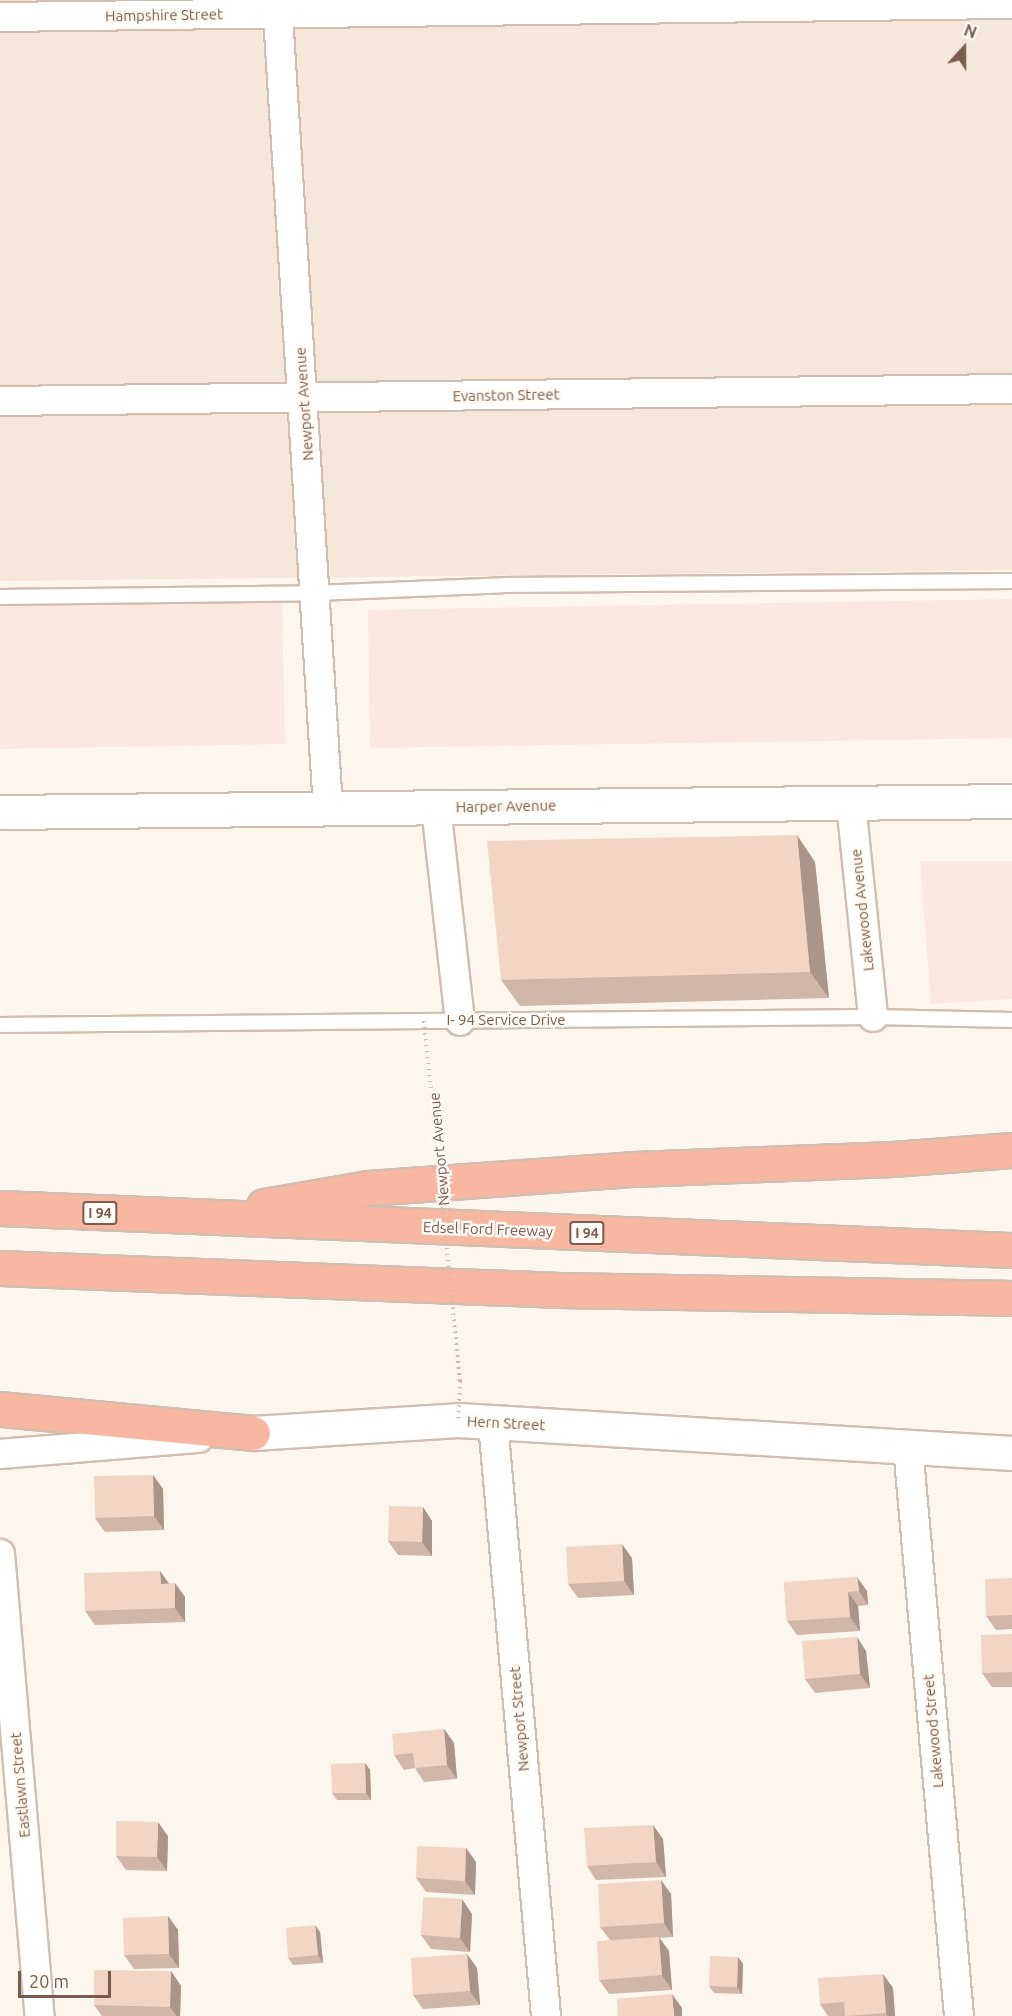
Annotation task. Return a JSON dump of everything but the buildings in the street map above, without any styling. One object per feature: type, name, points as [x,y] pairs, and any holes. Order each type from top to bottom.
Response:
[{"type":"highway","points":[[200,1218],[368,1188],[635,1169],[893,1159],[1012,1150]]},
{"type":"highway","name":"Edsel Ford Freeway","points":[[0,1208],[1012,1250]]},
{"type":"highway","points":[[0,1268],[560,1290],[1012,1298]]},
{"type":"highway","points":[[0,1409],[254,1433]]},
{"type":"main road","name":"Harper Avenue","points":[[0,812],[1012,801]]},
{"type":"main road","name":"Hern Street","points":[[254,1433],[458,1420],[1012,1453]]},
{"type":"street","name":"Hampshire Street","points":[[0,17],[277,7],[1012,4]]},
{"type":"street","name":"Newport Avenue","points":[[277,7],[304,398],[328,808]]},
{"type":"street","name":"Evanston Street","points":[[0,401],[1012,389]]},
{"type":"street","name":"Lakewood Avenue","points":[[851,802],[873,1017]]},
{"type":"street","points":[[436,807],[460,1021]]},
{"type":"street","name":"Newport Street","points":[[493,1423],[546,2016]]},
{"type":"street","name":"Hern Street","points":[[0,1454],[254,1433]]},
{"type":"street","name":"Lakewood Street","points":[[908,1447],[959,2016]]},
{"type":"street","name":"Eastlawn Street","points":[[0,1554],[40,2016]]},
{"type":"lane","points":[[0,597],[316,593],[504,585],[1012,581]]},
{"type":"lane","name":"I- 94 Service Drive","points":[[0,1025],[873,1017],[1012,1020]]},
{"type":"path","name":"Newport Avenue","points":[[424,1021],[459,1369],[458,1420]]},
{"type":"shaded area","points":[[0,0],[1012,0],[1012,570],[0,581]]},
{"type":"shaded area","points":[[1012,599],[1012,738],[370,748],[368,610]]},
{"type":"shaded area","points":[[282,602],[285,744],[0,749],[0,606]]},
{"type":"shaded area","points":[[920,861],[1012,861],[1012,999],[931,1004]]}]
